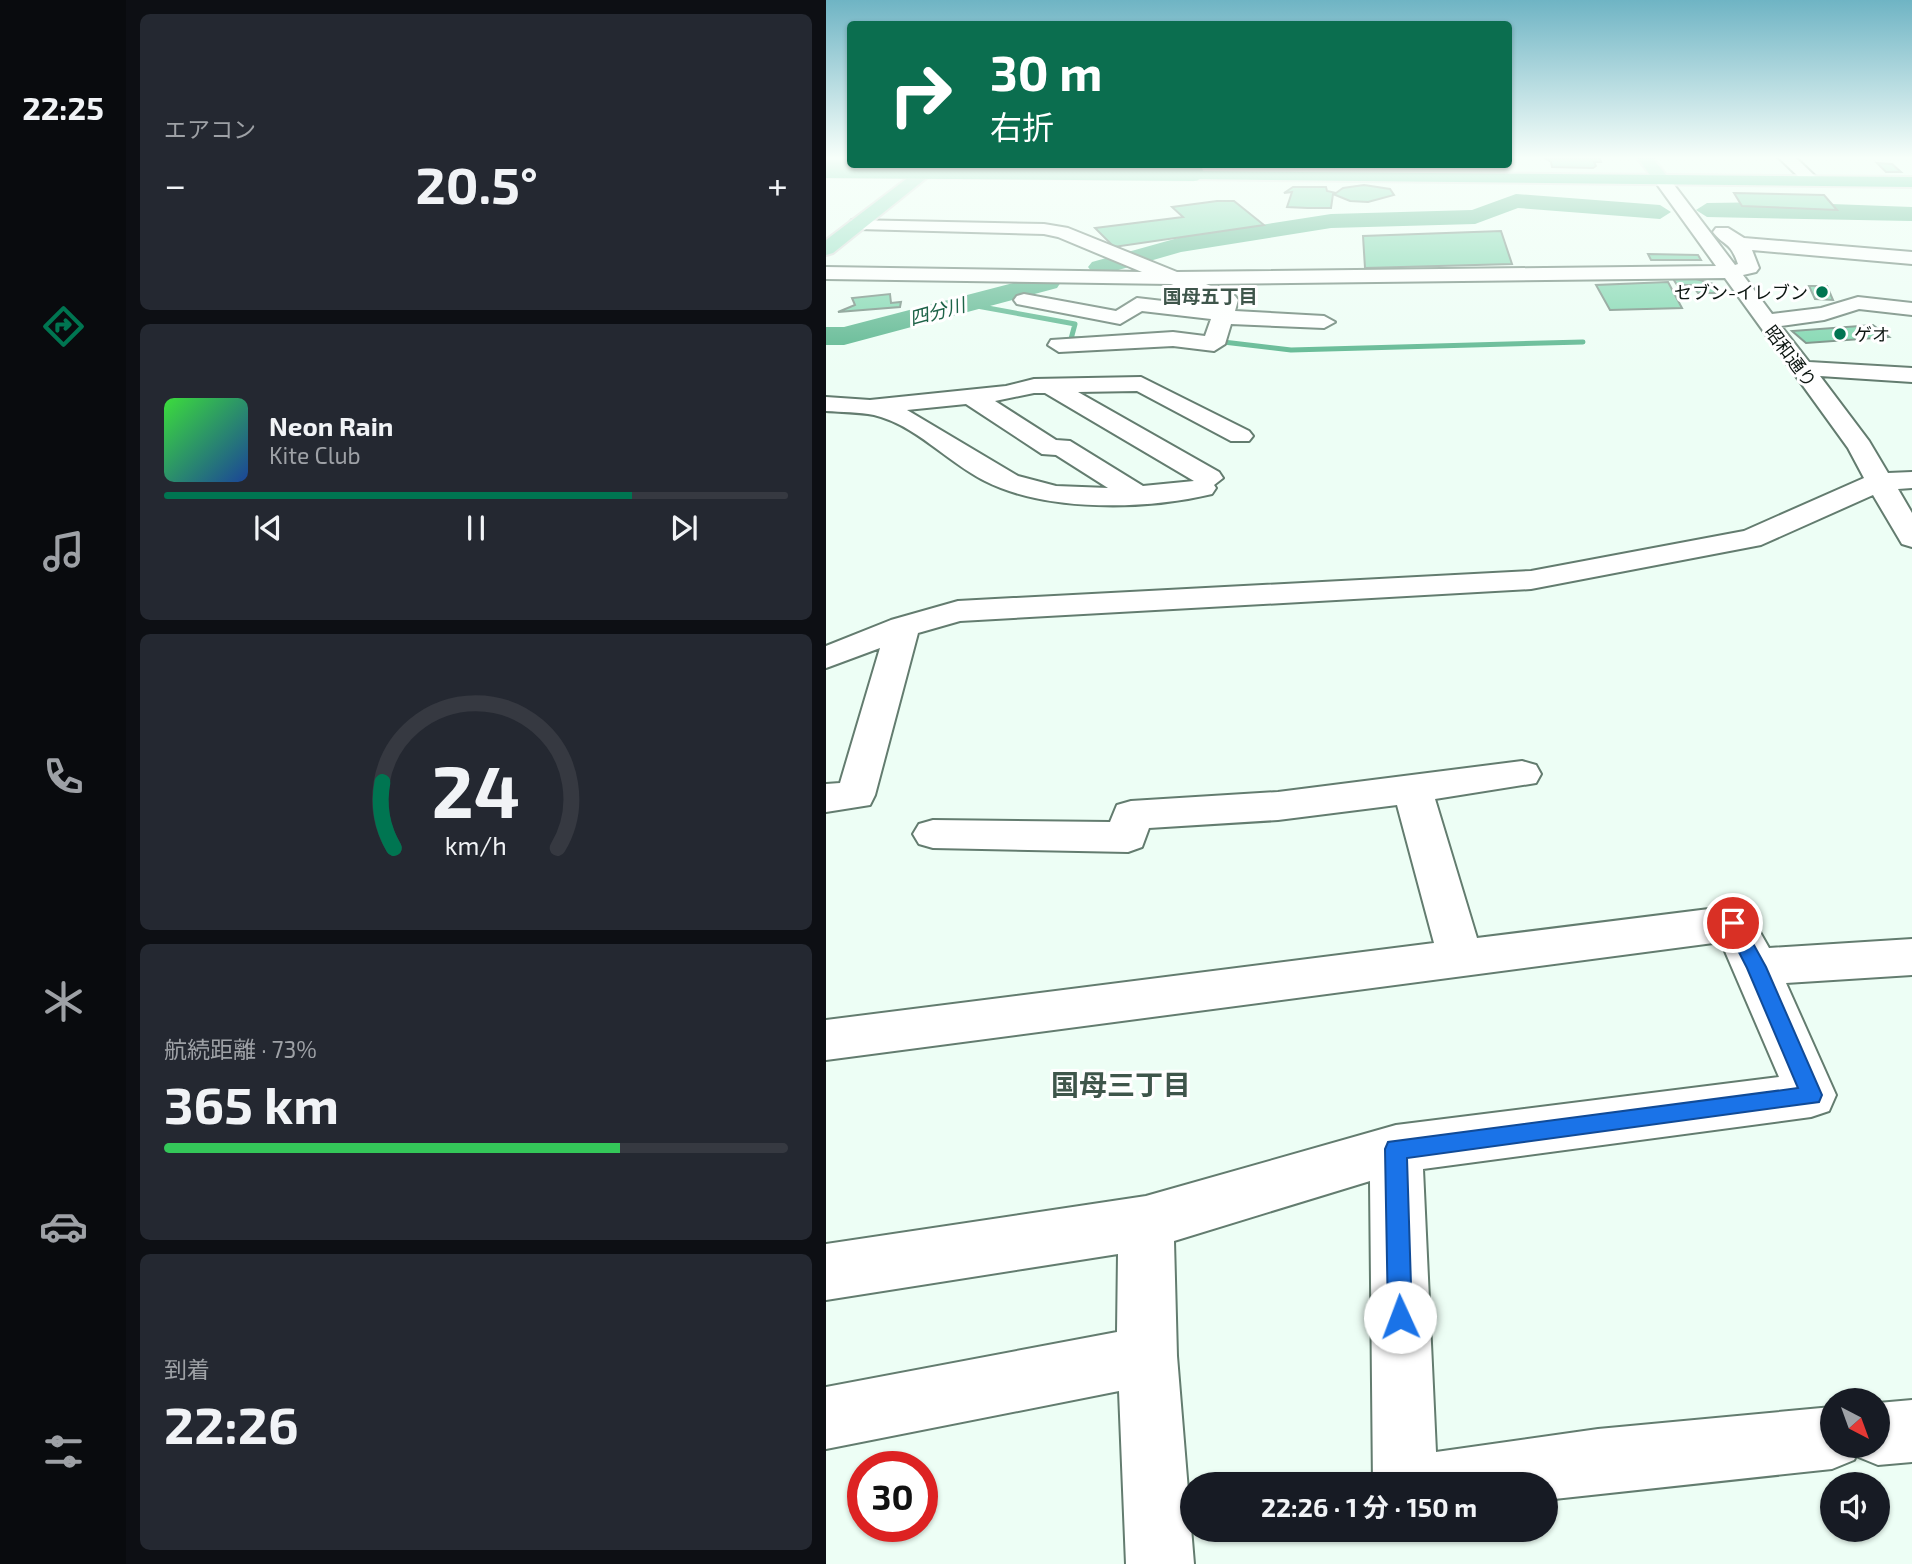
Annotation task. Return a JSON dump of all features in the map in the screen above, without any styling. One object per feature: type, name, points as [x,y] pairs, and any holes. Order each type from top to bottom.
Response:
[{"type":"main road","points":[[826,249],[852,229]]},
{"type":"street","points":[[1044,229],[1077,238],[1228,300],[1214,344],[1173,339],[1059,345]]},
{"type":"street","points":[[1698,230],[1720,230],[1740,243],[1912,258]]},
{"type":"street","name":"昭和通り","points":[[1698,230],[1860,447],[1912,538]]},
{"type":"street","points":[[826,273],[1179,278],[1727,272],[1749,268],[1740,243]]},
{"type":"street","points":[[1024,300],[1120,318],[1137,304],[1223,316],[1324,322]]},
{"type":"street","points":[[1765,321],[1825,314],[1858,303],[1912,310]]},
{"type":"street","points":[[1799,368],[1912,375]]},
{"type":"street","points":[[826,404],[867,407],[973,398],[1050,386],[1141,384],[1240,436]]},
{"type":"street","points":[[867,407],[905,419],[985,472],[1009,483],[1056,496],[1103,498],[1206,483],[1050,386]]},
{"type":"street","points":[[973,398],[1051,448]]},
{"type":"street","points":[[985,472],[1051,448],[1061,447],[1137,494]]},
{"type":"street","points":[[826,658],[903,626],[958,611],[1503,582],[1572,574],[1751,538],[1797,521],[1881,481],[1912,480]]},
{"type":"street","points":[[826,798],[856,795],[903,626]]},
{"type":"street","points":[[933,834],[1128,837],[1131,815],[1206,814],[1522,774]]},
{"type":"street","points":[[1412,789],[1460,957]]},
{"type":"street","points":[[826,1040],[1733,923],[1756,967],[1811,1095],[1396,1149],[1146,1223],[826,1272]]},
{"type":"street","points":[[1756,967],[1912,957]]},
{"type":"street","points":[[1396,1149],[1405,1472]]},
{"type":"street","points":[[1146,1223],[1147,1356],[1160,1564]]},
{"type":"street","points":[[826,1418],[1147,1356]]},
{"type":"street","points":[[1890,1433],[1912,1430]]},
{"type":"street","points":[[1520,1472],[1598,1461],[1820,1439]]},
{"type":"building","points":[[1096,229],[1237,229],[1114,247]]},
{"type":"building","points":[[1501,231],[1512,264],[1365,268],[1363,236]]},
{"type":"building","points":[[1648,254],[1698,255],[1701,260],[1651,260]]},
{"type":"building","points":[[1672,277],[1689,277],[1714,284],[1721,293],[1698,293],[1692,285],[1677,285]]},
{"type":"building","points":[[1668,282],[1682,308],[1610,310],[1596,285]]},
{"type":"building","points":[[1809,286],[1827,286],[1833,300],[1815,299]]},
{"type":"building","points":[[890,294],[891,303],[901,302],[900,307],[838,312],[855,305],[852,298]]},
{"type":"building","name":"ゲオ","points":[[1873,325],[1889,337],[1806,343],[1792,331]]},
{"type":"waterway","name":"四分川","points":[[1101,267],[1178,245],[1280,229]]},
{"type":"waterway","name":"四分川","points":[[826,336],[844,336],[1048,282]]},
{"type":"waterway","points":[[966,304],[1075,324],[1071,339],[1082,339]]},
{"type":"waterway","points":[[1215,341],[1291,350],[1583,342]]},
{"type":"place","name":"セブン-イレブン","points":[[1822,292]]},
{"type":"place","name":"ゲオ","points":[[1840,334]]},
{"type":"district","name":"国母五丁目","points":[[1210,295]]},
{"type":"district","name":"国母三丁目","points":[[1121,1084]]},
{"type":"route","points":[[1400,1317],[1396,1149],[1811,1095],[1756,967],[1733,923]]}]
